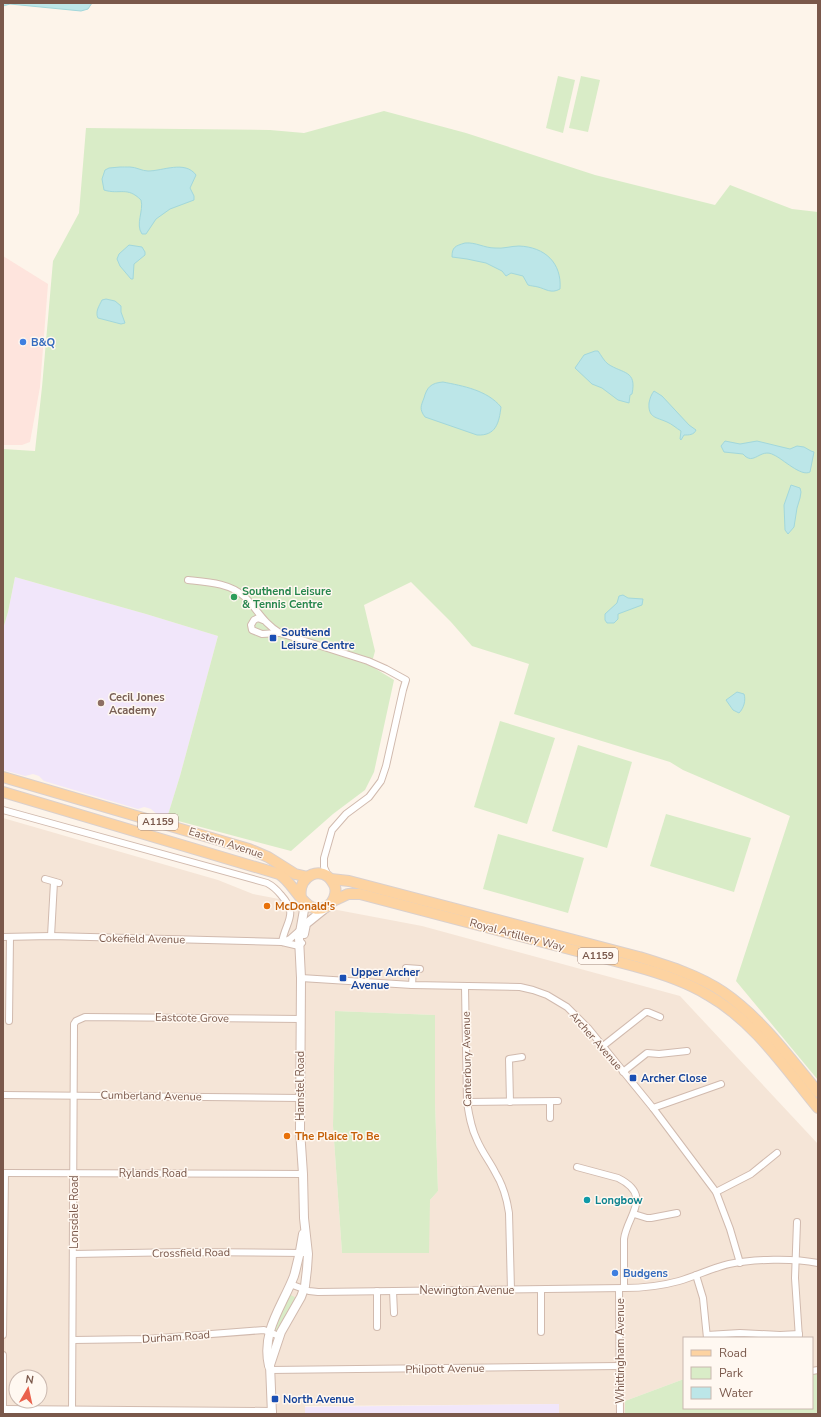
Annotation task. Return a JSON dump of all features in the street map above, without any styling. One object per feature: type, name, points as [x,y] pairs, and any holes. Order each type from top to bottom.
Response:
[{"type":"main road","name":"Eastern Avenue","points":[[3,776],[249,849],[268,857],[295,874],[309,876],[322,874],[329,878]]},
{"type":"main road","name":"Eastern Avenue","points":[[3,792],[280,874],[289,882],[307,906],[321,909],[331,903]]},
{"type":"main road","points":[[302,898],[300,891],[301,885],[309,876]]},
{"type":"main road","points":[[329,878],[336,890],[331,903]]},
{"type":"main road","name":"Royal Artillery Way","points":[[329,878],[357,883],[639,957],[673,967],[699,978],[723,992],[746,1010],[767,1031],[818,1092]]},
{"type":"main road","name":"Royal Artillery Way","points":[[331,903],[348,894],[360,894],[634,966],[676,979],[708,995],[739,1018],[777,1058],[818,1108]]},
{"type":"street","points":[[188,580],[216,584],[235,590],[246,598],[263,620],[280,633],[368,661],[406,680],[386,766],[381,781],[369,797],[346,814],[336,825],[328,840],[324,858],[325,872],[329,878]]},
{"type":"street","points":[[263,620],[258,618],[254,620],[251,625],[252,630],[262,634],[280,633]]},
{"type":"street","points":[[3,810],[267,883],[276,889],[290,907],[290,915],[284,931],[282,942]]},
{"type":"street","points":[[309,876],[324,858]]},
{"type":"street","points":[[45,880],[56,883],[51,936]]},
{"type":"street","name":"Hamstel Road","points":[[270,1370],[279,1336],[296,1308],[304,1289],[307,1276],[304,1253],[303,1174],[300,1130],[301,978],[299,946],[304,910],[302,898]]},
{"type":"street","points":[[282,942],[302,932],[306,924],[331,903]]},
{"type":"street","name":"Hamstel Road","points":[[301,978],[304,956],[302,932]]},
{"type":"street","name":"Cokefield Avenue","points":[[3,937],[51,936],[282,942],[299,946]]},
{"type":"street","points":[[9,1021],[10,937]]},
{"type":"street","points":[[406,968],[416,969],[412,985]]},
{"type":"street","name":"Archer Avenue","points":[[301,978],[412,985],[520,987],[547,995],[567,1007],[588,1028],[653,1108],[716,1192],[730,1229],[740,1263]]},
{"type":"street","name":"Canterbury Avenue","points":[[465,987],[466,1102],[477,1141],[498,1178],[507,1202],[509,1213],[511,1290]]},
{"type":"street","points":[[603,1046],[646,1012],[660,1017]]},
{"type":"street","name":"Eastcote Grove","points":[[85,1017],[300,1019]]},
{"type":"street","name":"Lonsdale Road","points":[[72,1412],[74,1024],[76,1021],[85,1017]]},
{"type":"street","points":[[623,1072],[647,1053],[659,1054],[687,1051]]},
{"type":"street","points":[[510,1102],[509,1059],[522,1056]]},
{"type":"street","points":[[653,1108],[721,1084]]},
{"type":"street","name":"Cumberland Avenue","points":[[3,1095],[300,1098]]},
{"type":"street","points":[[466,1102],[558,1101]]},
{"type":"street","points":[[550,1102],[550,1118]]},
{"type":"street","points":[[716,1192],[747,1177],[777,1153]]},
{"type":"street","points":[[577,1167],[618,1178],[628,1184],[636,1196],[636,1207],[634,1214],[651,1218],[677,1213]]},
{"type":"street","points":[[3,1335],[4,1173]]},
{"type":"street","name":"Rylands Road","points":[[4,1173],[303,1174]]},
{"type":"street","name":"Whittingham Avenue","points":[[620,1414],[624,1239],[625,1233],[634,1214]]},
{"type":"street","points":[[696,1275],[703,1298],[707,1337],[740,1333],[799,1336],[795,1278],[797,1222]]},
{"type":"street","name":"Crossfield Road","points":[[74,1254],[192,1252],[304,1253]]},
{"type":"street","name":"Hamstel Road","points":[[272,1413],[270,1370],[266,1350],[269,1332],[304,1253]]},
{"type":"street","name":"Newington Avenue","points":[[290,1284],[318,1292],[622,1289],[660,1285],[728,1265],[740,1263],[795,1260],[818,1263]]},
{"type":"street","points":[[541,1290],[542,1332]]},
{"type":"street","points":[[377,1291],[377,1327]]},
{"type":"street","points":[[394,1291],[394,1312]]},
{"type":"street","name":"Durham Road","points":[[73,1340],[147,1339],[261,1330],[279,1336]]},
{"type":"street","points":[[3,1355],[3,1410],[72,1412],[272,1413]]},
{"type":"street","name":"Philpott Avenue","points":[[270,1370],[620,1366]]},
{"type":"shaded area","points":[[3,256],[48,284],[40,387],[30,442],[22,445],[3,445]]},
{"type":"shaded area","name":"Cecil Jones Academy","points":[[15,577],[218,636],[167,818],[159,816],[148,808],[144,807],[138,809],[44,781],[39,776],[33,774],[25,776],[3,770],[3,629]]},
{"type":"shaded area","points":[[3,818],[218,880],[253,894],[422,926],[680,996],[818,1144],[818,1374],[813,1374],[813,1337],[683,1337],[683,1379],[625,1401],[625,1414],[559,1414],[558,1404],[305,1406],[305,1414],[3,1414]],"holes":[[[335,1011],[435,1015],[435,1102],[438,1191],[430,1200],[342,1253],[333,1126]]]},
{"type":"shaded area","points":[[559,1404],[559,1414],[305,1414],[305,1407]]},
{"type":"green space","points":[[558,76],[575,80],[563,133],[546,128]]},
{"type":"green space","points":[[581,76],[600,80],[588,132],[569,128]]},
{"type":"green space","points":[[384,111],[466,133],[595,175],[715,205],[730,185],[792,209],[818,212],[818,1080],[736,981],[790,816],[683,770],[670,762],[514,714],[529,664],[472,646],[451,622],[411,582],[364,605],[375,651],[371,666],[394,680],[374,772],[365,790],[333,814],[291,851],[167,818],[218,636],[15,577],[3,629],[3,449],[35,451],[53,261],[79,213],[86,128],[270,130],[304,133]]},
{"type":"green space","points":[[500,721],[555,738],[527,824],[474,807]]},
{"type":"green space","points":[[578,745],[632,762],[607,848],[552,831]]},
{"type":"green space","points":[[666,814],[751,838],[734,892],[650,866]]},
{"type":"green space","points":[[498,834],[584,858],[568,913],[483,889]]},
{"type":"green space","points":[[335,1011],[435,1015],[435,1102],[438,1191],[430,1200],[429,1253],[342,1253],[333,1126]]},
{"type":"green space","points":[[289,1294],[298,1299],[279,1332],[274,1329]]},
{"type":"green space","points":[[813,1374],[818,1374],[818,1414],[625,1414],[625,1401],[683,1379],[683,1409],[813,1409]]},
{"type":"water","points":[[3,3],[92,3],[88,9],[81,11],[10,4],[3,6]]},
{"type":"water","points":[[120,167],[132,167],[148,171],[174,167],[186,168],[196,175],[190,188],[194,196],[194,200],[170,209],[156,219],[146,234],[142,234],[139,226],[142,204],[141,200],[132,193],[104,190],[102,179],[105,170]]},
{"type":"water","points":[[465,243],[473,243],[491,248],[519,246],[537,249],[550,258],[555,264],[560,280],[560,289],[549,291],[528,285],[523,276],[511,273],[506,276],[502,271],[486,263],[452,257],[455,247]]},
{"type":"water","points":[[129,245],[142,247],[145,252],[145,255],[134,264],[133,279],[131,279],[120,266],[117,259],[119,254]]},
{"type":"water","points":[[106,299],[115,301],[121,306],[121,312],[125,323],[121,324],[98,318],[97,311],[102,300]]},
{"type":"water","points":[[598,351],[608,364],[631,377],[633,386],[629,403],[618,400],[602,388],[592,384],[575,368],[584,355]]},
{"type":"water","points":[[443,382],[459,385],[489,396],[501,407],[498,423],[492,431],[483,435],[477,435],[425,417],[421,408],[427,391],[430,386],[435,383]]},
{"type":"water","points":[[654,391],[662,396],[689,425],[696,430],[693,434],[684,435],[681,440],[681,431],[651,414],[649,403]]},
{"type":"water","points":[[725,441],[740,444],[757,441],[790,449],[797,446],[804,447],[814,452],[810,472],[806,473],[797,470],[778,457],[769,453],[765,453],[751,459],[743,454],[724,452],[721,446]]},
{"type":"water","points":[[791,485],[800,488],[801,492],[794,527],[788,534],[785,530],[784,505]]},
{"type":"water","points":[[623,595],[628,598],[643,599],[642,605],[618,614],[618,619],[614,623],[607,623],[605,620],[605,614],[617,603],[619,596]]},
{"type":"water","points":[[737,692],[744,694],[745,696],[745,701],[739,713],[733,710],[726,700]]},
{"type":"place","name":"B&Q","points":[[23,342]]},
{"type":"place","name":"Southend Leisure & Tennis Centre","points":[[234,597]]},
{"type":"place","name":"Southend Leisure Centre","points":[[273,638]]},
{"type":"place","name":"Cecil Jones Academy","points":[[101,703]]},
{"type":"place","name":"McDonald's","points":[[267,906]]},
{"type":"place","name":"Upper Archer Avenue","points":[[343,978]]},
{"type":"place","name":"Archer Close","points":[[633,1078]]},
{"type":"place","name":"The Plaice To Be","points":[[287,1136]]},
{"type":"place","name":"Longbow","points":[[587,1200]]},
{"type":"place","name":"Budgens","points":[[615,1273]]},
{"type":"place","name":"North Avenue","points":[[275,1399]]}]
